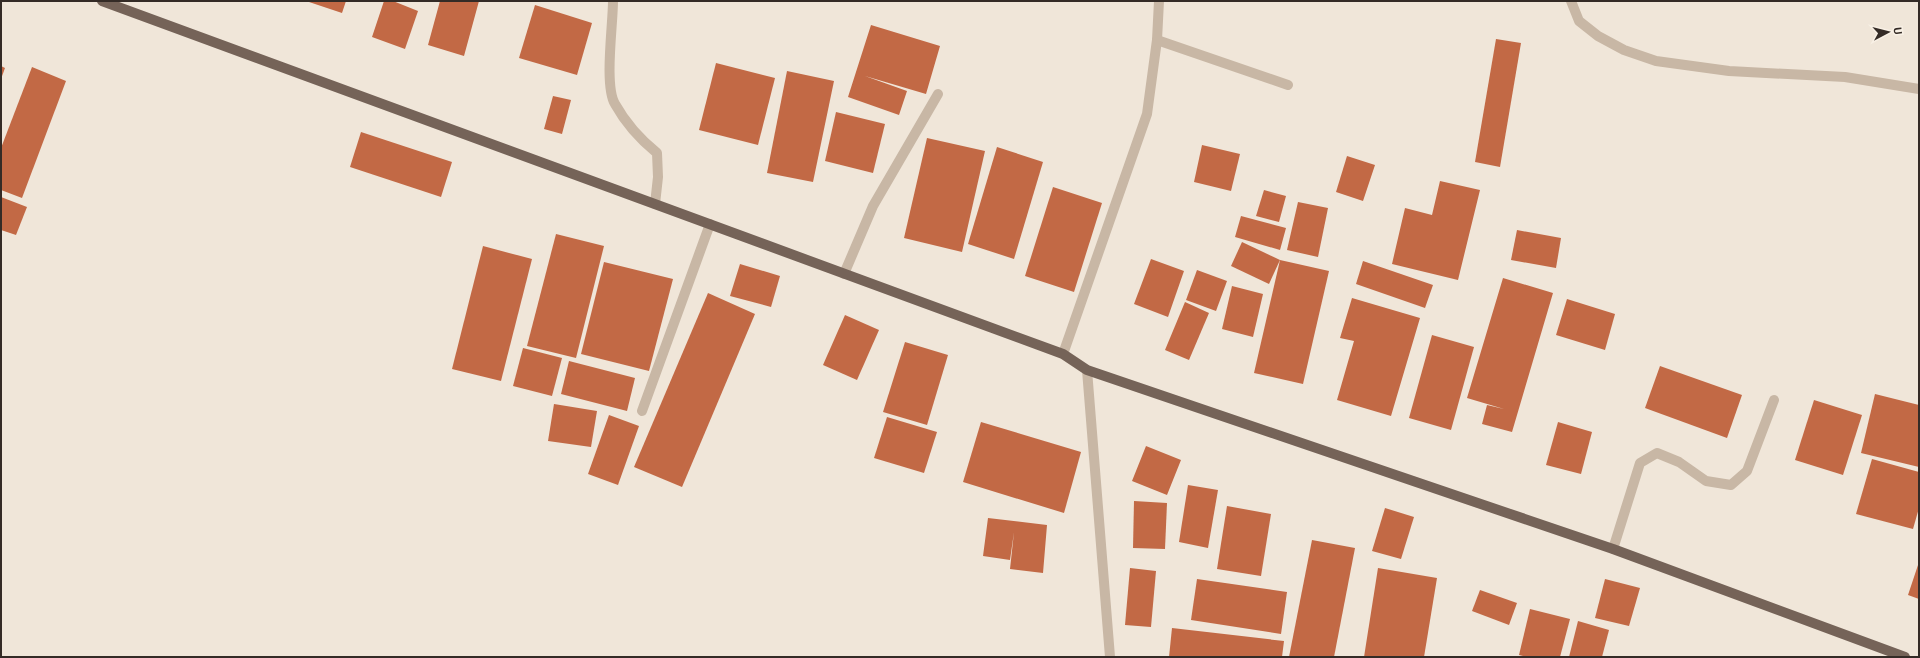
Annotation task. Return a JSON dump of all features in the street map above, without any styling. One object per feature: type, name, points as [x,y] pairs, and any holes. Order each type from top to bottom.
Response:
[{"type":"main road","points":[[102,1],[1063,354],[1087,370],[1613,549],[1905,657]]},
{"type":"street","points":[[613,1],[609,77],[614,103],[643,141],[657,154],[658,176],[656,204]]},
{"type":"street","points":[[1063,354],[1147,114],[1157,40],[1159,1]]},
{"type":"street","points":[[1571,1],[1579,21],[1598,36],[1624,50],[1656,61],[1729,71],[1845,77],[1919,89]]},
{"type":"street","points":[[1157,40],[1288,85]]},
{"type":"street","points":[[844,274],[873,206],[938,94]]},
{"type":"street","points":[[642,411],[710,224]]},
{"type":"street","points":[[1087,370],[1110,657]]},
{"type":"street","points":[[1613,549],[1640,463],[1657,453],[1678,462],[1706,481],[1731,485],[1747,471],[1774,400]]},
{"type":"building","points":[[306,1],[346,1],[342,13]]},
{"type":"building","points":[[384,1],[393,1],[418,11],[405,49],[372,37]]},
{"type":"building","points":[[440,1],[479,1],[464,56],[428,45]]},
{"type":"building","points":[[535,5],[592,23],[577,75],[519,58]]},
{"type":"building","points":[[871,25],[940,46],[926,94],[865,76],[907,91],[899,115],[848,97]]},
{"type":"building","points":[[1496,39],[1521,43],[1500,167],[1475,162]]},
{"type":"building","points":[[716,63],[775,78],[758,145],[699,130]]},
{"type":"building","points":[[1,66],[5,68],[1,79]]},
{"type":"building","points":[[32,67],[66,81],[22,198],[1,190],[1,148]]},
{"type":"building","points":[[787,71],[834,81],[813,182],[767,173]]},
{"type":"building","points":[[553,96],[571,100],[562,134],[544,129]]},
{"type":"building","points":[[836,112],[885,124],[873,173],[825,161]]},
{"type":"building","points":[[361,132],[452,162],[441,197],[350,167]]},
{"type":"building","points":[[927,138],[985,151],[962,252],[904,238]]},
{"type":"building","points":[[1202,145],[1240,154],[1231,191],[1194,182]]},
{"type":"building","points":[[997,147],[1043,162],[1014,259],[968,244]]},
{"type":"building","points":[[1347,156],[1375,165],[1363,201],[1336,192]]},
{"type":"building","points":[[1440,181],[1480,190],[1458,280],[1392,264],[1405,208],[1432,215]]},
{"type":"building","points":[[1053,187],[1102,203],[1074,292],[1025,276]]},
{"type":"building","points":[[1264,190],[1286,196],[1279,222],[1256,216]]},
{"type":"building","points":[[1,197],[27,207],[16,235],[1,230]]},
{"type":"building","points":[[1298,202],[1328,208],[1318,257],[1287,250]]},
{"type":"building","points":[[1241,216],[1286,228],[1280,250],[1235,237]]},
{"type":"building","points":[[1517,230],[1561,238],[1556,268],[1511,260]]},
{"type":"building","points":[[556,234],[604,246],[576,358],[527,346]]},
{"type":"building","points":[[1242,242],[1280,260],[1269,284],[1231,266]]},
{"type":"building","points":[[483,246],[532,259],[501,381],[452,369]]},
{"type":"building","points":[[1151,259],[1184,271],[1168,317],[1134,304]]},
{"type":"building","points":[[1280,260],[1329,271],[1303,384],[1254,373]]},
{"type":"building","points":[[1363,261],[1433,285],[1425,308],[1356,284]]},
{"type":"building","points":[[604,262],[673,279],[649,371],[581,354]]},
{"type":"building","points":[[740,264],[780,276],[771,307],[730,296]]},
{"type":"building","points":[[1197,270],[1227,281],[1216,311],[1186,300]]},
{"type":"building","points":[[1503,278],[1553,293],[1512,432],[1482,424],[1487,405],[1504,409],[1467,398]]},
{"type":"building","points":[[1232,286],[1263,294],[1253,337],[1222,329]]},
{"type":"building","points":[[708,293],[755,314],[682,487],[634,467]]},
{"type":"building","points":[[1352,298],[1420,318],[1391,416],[1337,400],[1354,341],[1340,338]]},
{"type":"building","points":[[1567,299],[1615,314],[1605,350],[1556,335]]},
{"type":"building","points":[[1185,302],[1209,313],[1189,360],[1165,350]]},
{"type":"building","points":[[845,315],[879,330],[857,380],[823,365]]},
{"type":"building","points":[[1432,335],[1474,347],[1451,430],[1409,418]]},
{"type":"building","points":[[905,342],[948,355],[927,425],[883,412]]},
{"type":"building","points":[[523,348],[562,358],[552,396],[513,386]]},
{"type":"building","points":[[569,361],[635,378],[627,411],[561,394]]},
{"type":"building","points":[[1660,366],[1742,395],[1727,438],[1645,408]]},
{"type":"building","points":[[1875,394],[1919,405],[1919,467],[1861,453]]},
{"type":"building","points":[[1814,400],[1862,415],[1843,475],[1795,460]]},
{"type":"building","points":[[554,404],[597,411],[591,447],[548,441]]},
{"type":"building","points":[[609,415],[639,426],[618,485],[588,474]]},
{"type":"building","points":[[887,417],[937,432],[924,473],[874,458]]},
{"type":"building","points":[[981,422],[1081,452],[1064,513],[963,482]]},
{"type":"building","points":[[1558,422],[1592,432],[1581,474],[1546,465]]},
{"type":"building","points":[[1146,446],[1181,460],[1167,495],[1132,481]]},
{"type":"building","points":[[1872,459],[1919,472],[1919,508],[1913,529],[1856,514]]},
{"type":"building","points":[[1188,485],[1218,490],[1208,548],[1179,542]]},
{"type":"building","points":[[1134,501],[1167,503],[1165,549],[1133,548]]},
{"type":"building","points":[[1227,506],[1271,514],[1261,576],[1217,569]]},
{"type":"building","points":[[1385,508],[1414,517],[1401,559],[1372,551]]},
{"type":"building","points":[[988,518],[1047,525],[1043,573],[1010,569],[1014,532],[1010,560],[983,556]]},
{"type":"building","points":[[1312,540],[1355,548],[1334,657],[1289,657]]},
{"type":"building","points":[[1919,562],[1919,599],[1908,595]]},
{"type":"building","points":[[1130,568],[1156,571],[1151,627],[1125,625]]},
{"type":"building","points":[[1378,568],[1437,578],[1424,657],[1364,657]]},
{"type":"building","points":[[1197,579],[1287,592],[1281,634],[1191,620]]},
{"type":"building","points":[[1605,579],[1640,588],[1629,626],[1595,618]]},
{"type":"building","points":[[1480,590],[1517,603],[1509,625],[1472,611]]},
{"type":"building","points":[[1530,609],[1570,619],[1560,657],[1527,657],[1519,655]]},
{"type":"building","points":[[1578,621],[1609,630],[1602,657],[1569,657]]},
{"type":"building","points":[[1172,628],[1284,641],[1282,657],[1169,657]]}]
